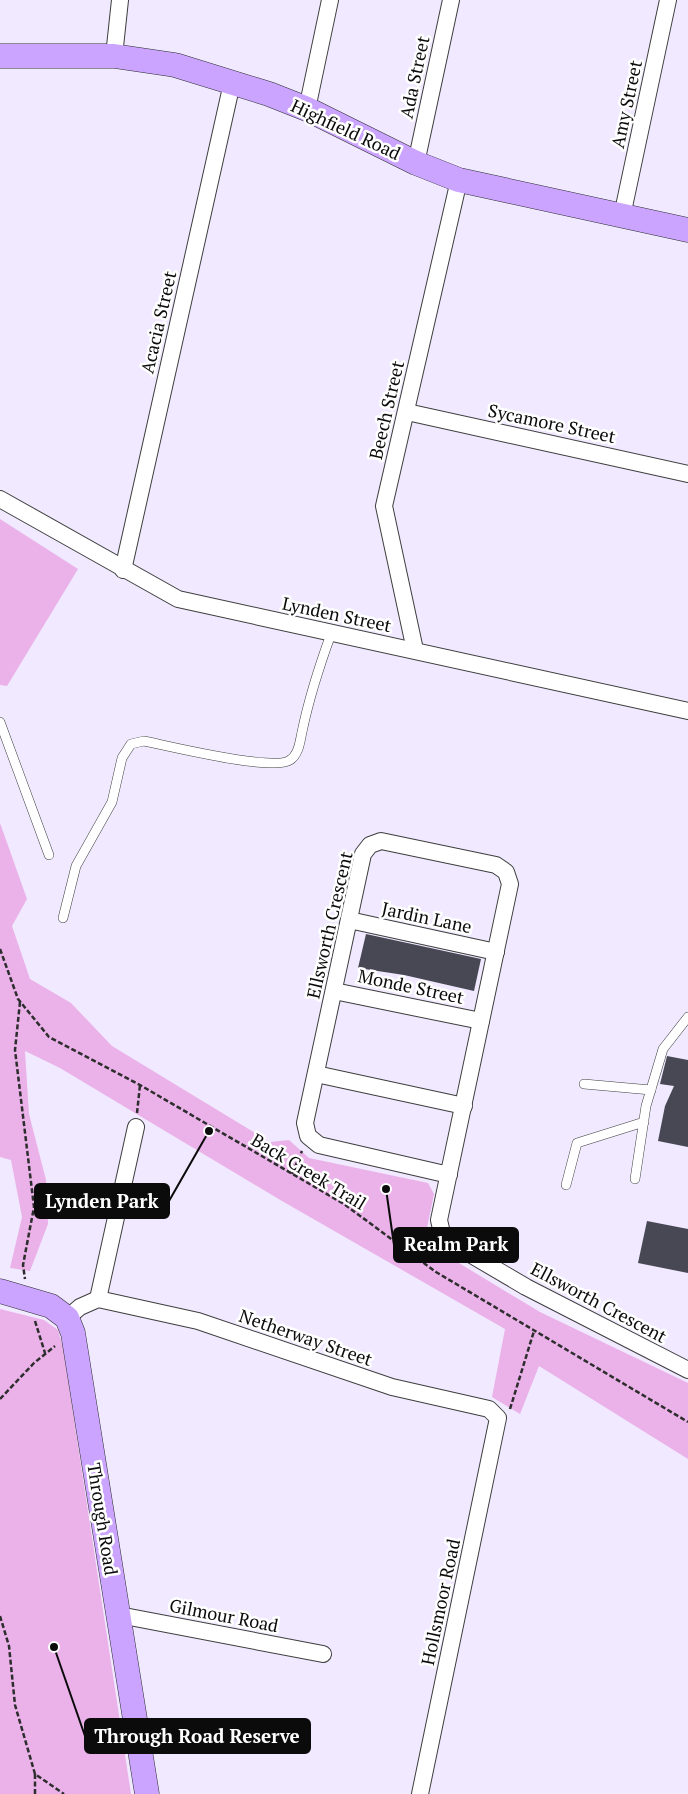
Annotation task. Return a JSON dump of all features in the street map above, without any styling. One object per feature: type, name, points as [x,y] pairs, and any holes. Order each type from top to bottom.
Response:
[{"type":"main road","name":"Highfield Road","points":[[0,56],[114,56],[175,65],[269,94],[307,109],[416,163],[459,180],[688,230]]},
{"type":"main road","points":[[0,1291],[51,1306],[70,1326]]},
{"type":"main road","name":"Through Road","points":[[70,1326],[148,1794]]},
{"type":"street","points":[[114,56],[120,0]]},
{"type":"street","points":[[307,109],[330,0]]},
{"type":"street","name":"Ada Street","points":[[416,163],[451,0]]},
{"type":"street","name":"Amy Street","points":[[622,216],[668,0]]},
{"type":"street","name":"Acacia Street","points":[[123,570],[232,84]]},
{"type":"street","name":"Beech Street","points":[[415,650],[384,506],[459,180]]},
{"type":"street","name":"Sycamore Street","points":[[407,412],[688,474]]},
{"type":"street","name":"Lynden Street","points":[[0,499],[123,570],[178,599],[688,711]]},
{"type":"street","name":"Ellsworth Crescent","points":[[308,1136],[305,1123],[363,854],[370,845],[381,841],[496,865],[506,872],[510,884],[464,1106],[438,1220],[442,1233],[453,1244],[565,1309],[688,1370]]},
{"type":"street","name":"Jardin Lane","points":[[349,920],[496,952]]},
{"type":"street","name":"Monde Street","points":[[334,991],[481,1021]]},
{"type":"street","points":[[316,1074],[464,1106]]},
{"type":"street","points":[[70,1326],[80,1307],[98,1299],[136,1127]]},
{"type":"street","points":[[308,1136],[319,1146],[449,1175]]},
{"type":"street","name":"Netherway Street","points":[[98,1299],[198,1321],[392,1387],[489,1409],[498,1423]]},
{"type":"street","name":"Hollsmoor Road","points":[[420,1794],[498,1423]]},
{"type":"street","name":"Gilmour Road","points":[[118,1615],[323,1654]]},
{"type":"lane","points":[[64,918],[76,866],[112,802],[122,758],[131,744],[144,740],[232,758],[281,764],[291,760],[298,749],[310,692],[331,634]]},
{"type":"lane","points":[[0,722],[49,855]]},
{"type":"lane","points":[[635,1179],[644,1122],[663,1049],[688,1017]]},
{"type":"lane","points":[[584,1084],[651,1090]]},
{"type":"lane","points":[[566,1185],[578,1143],[644,1122]]},
{"type":"path","name":"Back Creek Trail","points":[[0,949],[20,1002],[49,1037],[140,1085],[344,1204],[436,1272],[688,1422]]},
{"type":"path","points":[[20,1002],[15,1050],[34,1207],[23,1265],[28,1298],[45,1353]]},
{"type":"path","points":[[136,1127],[140,1085]]},
{"type":"path","points":[[292,1174],[308,1136]]},
{"type":"path","points":[[0,1399],[70,1326]]},
{"type":"path","points":[[498,1423],[508,1414],[534,1331]]},
{"type":"path","points":[[0,1616],[9,1646],[15,1705],[35,1774],[35,1794]]},
{"type":"path","points":[[35,1774],[64,1794]]},
{"type":"shaded area","points":[[0,519],[78,569],[7,686],[0,685]]},
{"type":"shaded area","points":[[0,823],[27,899],[12,926],[30,979],[71,1003],[112,1046],[270,1142],[289,1140],[309,1158],[428,1183],[434,1194],[424,1242],[540,1312],[688,1383],[688,1459],[539,1366],[520,1414],[492,1397],[505,1329],[282,1201],[60,1068],[25,1051],[29,1114],[46,1180],[48,1224],[30,1271],[10,1268],[22,1217],[11,1160],[0,1157]]},
{"type":"shaded area","points":[[0,1309],[44,1320],[58,1330],[63,1347],[131,1794],[0,1794]]},
{"type":"building","points":[[366,934],[481,959],[474,991],[404,975],[358,968]]},
{"type":"building","points":[[667,1056],[688,1060],[688,1147],[658,1141],[665,1106],[674,1086],[660,1084]]},
{"type":"building","points":[[647,1221],[688,1229],[688,1273],[638,1263]]},
{"type":"place","name":"Lynden Park","points":[[209,1131]]},
{"type":"place","name":"Realm Park","points":[[386,1189]]},
{"type":"place","name":"Through Road Reserve","points":[[54,1647]]}]
